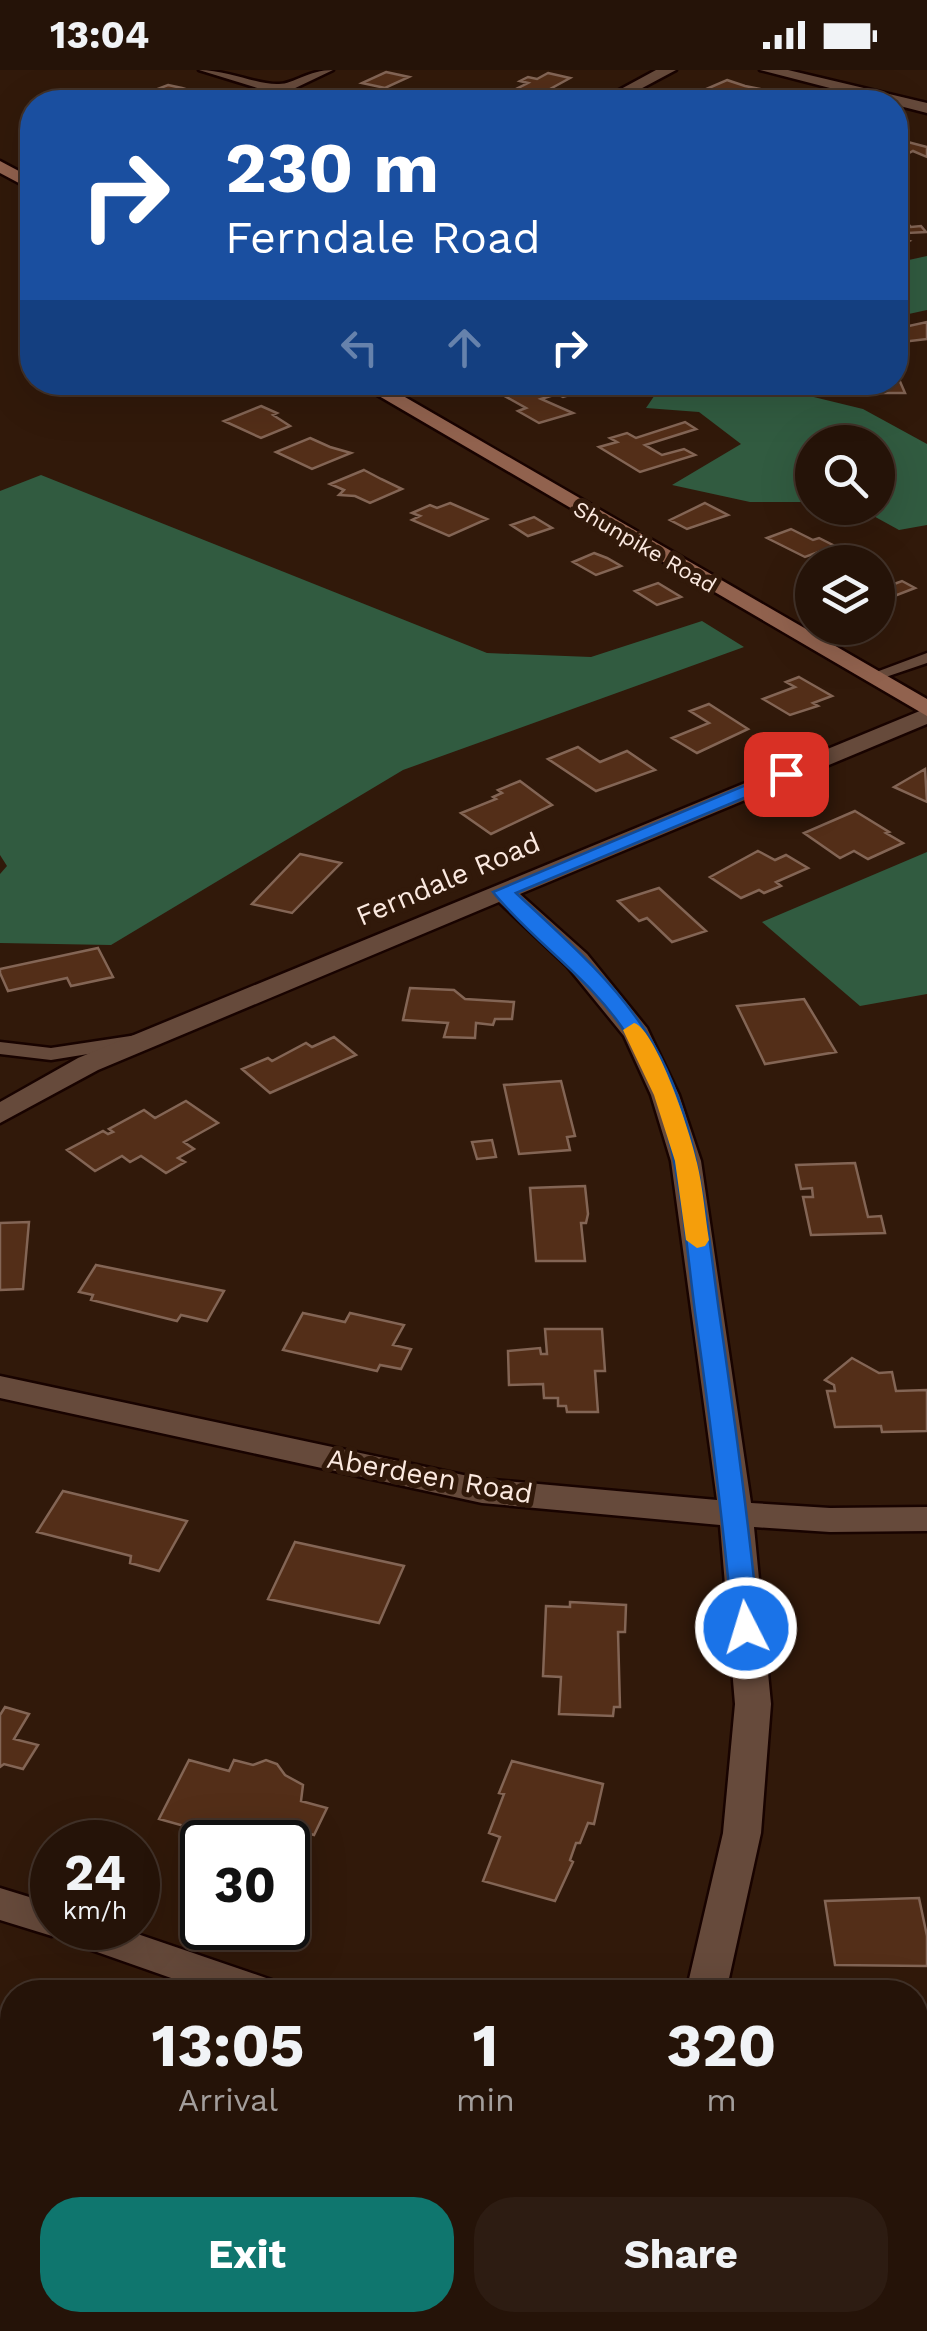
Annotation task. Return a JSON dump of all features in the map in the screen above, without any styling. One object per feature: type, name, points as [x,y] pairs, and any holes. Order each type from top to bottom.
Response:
[{"type":"main road","name":"Shunpike Road","points":[[386,395],[927,712]]},
{"type":"street","points":[[208,70],[282,90],[326,70]]},
{"type":"street","points":[[629,90],[668,70]]},
{"type":"street","points":[[768,70],[852,90]]},
{"type":"street","name":"Ferndale Road","points":[[0,1114],[88,1064],[927,712]]},
{"type":"street","points":[[503,892],[576,960],[637,1034],[665,1095],[686,1161],[736,1514],[753,1704],[742,1833],[709,1980]]},
{"type":"street","name":"Aberdeen Road","points":[[0,1386],[482,1492],[830,1520],[927,1519]]},
{"type":"street","points":[[0,1904],[30,1913]]},
{"type":"street","points":[[137,1950],[224,1980]]},
{"type":"lane","points":[[871,677],[927,658]]},
{"type":"lane","points":[[0,1048],[50,1054],[148,1039]]},
{"type":"green space","points":[[927,256],[927,310],[908,314],[908,260]]},
{"type":"green space","points":[[655,395],[805,395],[863,409],[892,425],[795,425],[795,502],[750,502],[672,485],[741,444],[699,412],[646,408]]},
{"type":"green space","points":[[895,426],[927,444],[927,525],[899,530],[890,525],[895,525]]},
{"type":"green space","points":[[41,475],[487,653],[591,657],[702,621],[744,647],[403,770],[111,945],[0,943],[0,874],[7,866],[0,855],[0,491]]},
{"type":"green space","points":[[927,852],[927,994],[860,1006],[762,922]]},
{"type":"building","points":[[386,72],[409,77],[385,88],[362,83]]},
{"type":"building","points":[[548,73],[570,78],[548,90],[514,90],[528,83],[520,81],[528,77],[537,79]]},
{"type":"building","points":[[727,80],[766,90],[704,90]]},
{"type":"building","points":[[168,85],[187,90],[155,90]]},
{"type":"building","points":[[908,142],[927,147],[927,157],[913,151],[908,154]]},
{"type":"building","points":[[908,224],[921,226],[926,232],[908,233]]},
{"type":"building","points":[[927,322],[927,339],[908,341],[908,326]]},
{"type":"building","points":[[503,395],[554,395],[541,399],[573,413],[539,423],[518,411],[526,408]]},
{"type":"building","points":[[261,406],[277,413],[273,415],[290,426],[261,438],[224,421]]},
{"type":"building","points":[[685,422],[696,429],[645,445],[662,455],[684,449],[695,455],[640,472],[599,447],[617,442],[610,438],[627,433],[636,438]]},
{"type":"building","points":[[310,438],[351,453],[312,469],[276,452]]},
{"type":"building","points":[[364,470],[402,489],[370,503],[355,496],[339,495],[344,490],[330,484]]},
{"type":"building","points":[[450,503],[487,519],[449,536],[412,520],[420,516],[412,513],[430,505],[437,508]]},
{"type":"building","points":[[705,503],[728,515],[687,529],[670,520]]},
{"type":"building","points":[[534,517],[552,528],[528,536],[511,525]]},
{"type":"building","points":[[791,529],[833,545],[795,545],[795,552],[767,538]]},
{"type":"building","points":[[594,553],[621,566],[596,575],[573,562]]},
{"type":"building","points":[[902,581],[915,588],[895,596],[895,584]]},
{"type":"building","points":[[658,583],[681,597],[657,605],[635,591]]},
{"type":"building","points":[[799,677],[832,696],[813,703],[818,706],[790,715],[763,699],[795,687],[786,682]]},
{"type":"building","points":[[709,704],[748,729],[697,753],[672,738],[709,723],[690,711]]},
{"type":"building","points":[[578,747],[600,762],[627,751],[655,770],[596,791],[548,759]]},
{"type":"building","points":[[925,769],[927,802],[894,787]]},
{"type":"building","points":[[520,781],[552,805],[491,834],[461,813],[496,799],[493,797],[502,793],[498,790]]},
{"type":"building","points":[[855,811],[903,843],[868,859],[854,851],[840,858],[804,833]]},
{"type":"building","points":[[758,851],[775,860],[786,855],[808,868],[776,882],[781,886],[741,898],[710,877]]},
{"type":"building","points":[[300,854],[341,863],[292,913],[252,904]]},
{"type":"building","points":[[659,888],[706,931],[672,942],[647,918],[639,921],[618,901]]},
{"type":"building","points":[[98,948],[113,977],[71,986],[67,978],[8,991],[0,973],[0,969]]},
{"type":"building","points":[[410,988],[454,990],[465,999],[514,1002],[512,1019],[495,1019],[493,1025],[476,1023],[475,1038],[444,1037],[448,1023],[403,1020]]},
{"type":"building","points":[[804,999],[836,1052],[765,1064],[737,1006]]},
{"type":"building","points":[[334,1037],[356,1055],[270,1093],[242,1069],[268,1058],[272,1061],[306,1043],[312,1047]]},
{"type":"building","points":[[561,1081],[575,1136],[567,1137],[570,1150],[519,1154],[504,1085]]},
{"type":"building","points":[[186,1101],[218,1123],[184,1142],[194,1149],[178,1158],[185,1162],[166,1173],[141,1156],[130,1162],[122,1156],[95,1171],[67,1150],[103,1131],[113,1132],[109,1129],[144,1110],[155,1118]]},
{"type":"building","points":[[492,1140],[496,1157],[477,1159],[472,1142]]},
{"type":"building","points":[[855,1163],[868,1217],[881,1216],[885,1233],[811,1235],[803,1197],[813,1197],[812,1188],[801,1189],[796,1165]]},
{"type":"building","points":[[585,1186],[588,1214],[586,1223],[581,1223],[585,1261],[536,1261],[530,1188]]},
{"type":"building","points":[[29,1222],[23,1289],[0,1290],[0,1223]]},
{"type":"building","points":[[96,1265],[224,1291],[207,1321],[181,1315],[177,1321],[91,1300],[93,1295],[79,1292]]},
{"type":"building","points":[[303,1313],[345,1322],[350,1313],[404,1325],[393,1345],[411,1349],[401,1369],[380,1365],[377,1371],[283,1350]]},
{"type":"building","points":[[545,1329],[602,1329],[605,1371],[595,1371],[598,1412],[567,1412],[566,1406],[558,1406],[558,1398],[544,1398],[543,1384],[509,1385],[508,1351],[540,1348],[541,1354],[547,1354]]},
{"type":"building","points":[[852,1358],[879,1373],[892,1372],[896,1391],[927,1390],[927,1431],[835,1427],[827,1391],[835,1391],[834,1385],[825,1380]]},
{"type":"building","points":[[63,1491],[187,1521],[159,1571],[130,1563],[131,1556],[37,1532]]},
{"type":"building","points":[[295,1542],[404,1566],[379,1623],[268,1599]]},
{"type":"building","points":[[570,1602],[626,1605],[625,1632],[618,1632],[620,1707],[614,1707],[613,1716],[559,1714],[561,1677],[543,1676],[546,1606],[570,1607]]},
{"type":"building","points":[[5,1707],[29,1714],[14,1739],[38,1745],[23,1769],[4,1764],[0,1767],[0,1715]]},
{"type":"building","points":[[189,1760],[229,1771],[234,1760],[253,1765],[266,1760],[303,1785],[301,1801],[327,1808],[314,1835],[310,1834],[310,1820],[180,1820],[180,1825],[159,1819]]},
{"type":"building","points":[[512,1761],[603,1784],[594,1824],[588,1823],[580,1843],[576,1843],[570,1860],[573,1862],[555,1901],[483,1881],[500,1837],[489,1833]]},
{"type":"building","points":[[919,1898],[927,1936],[927,1966],[835,1965],[825,1901]]},
{"type":"slow traffic","points":[[634,1030],[665,1095],[686,1161],[697,1240]]},
{"type":"route","points":[[746,1628],[736,1514],[686,1161],[665,1095],[637,1034],[576,960],[503,892],[786,774]]}]
